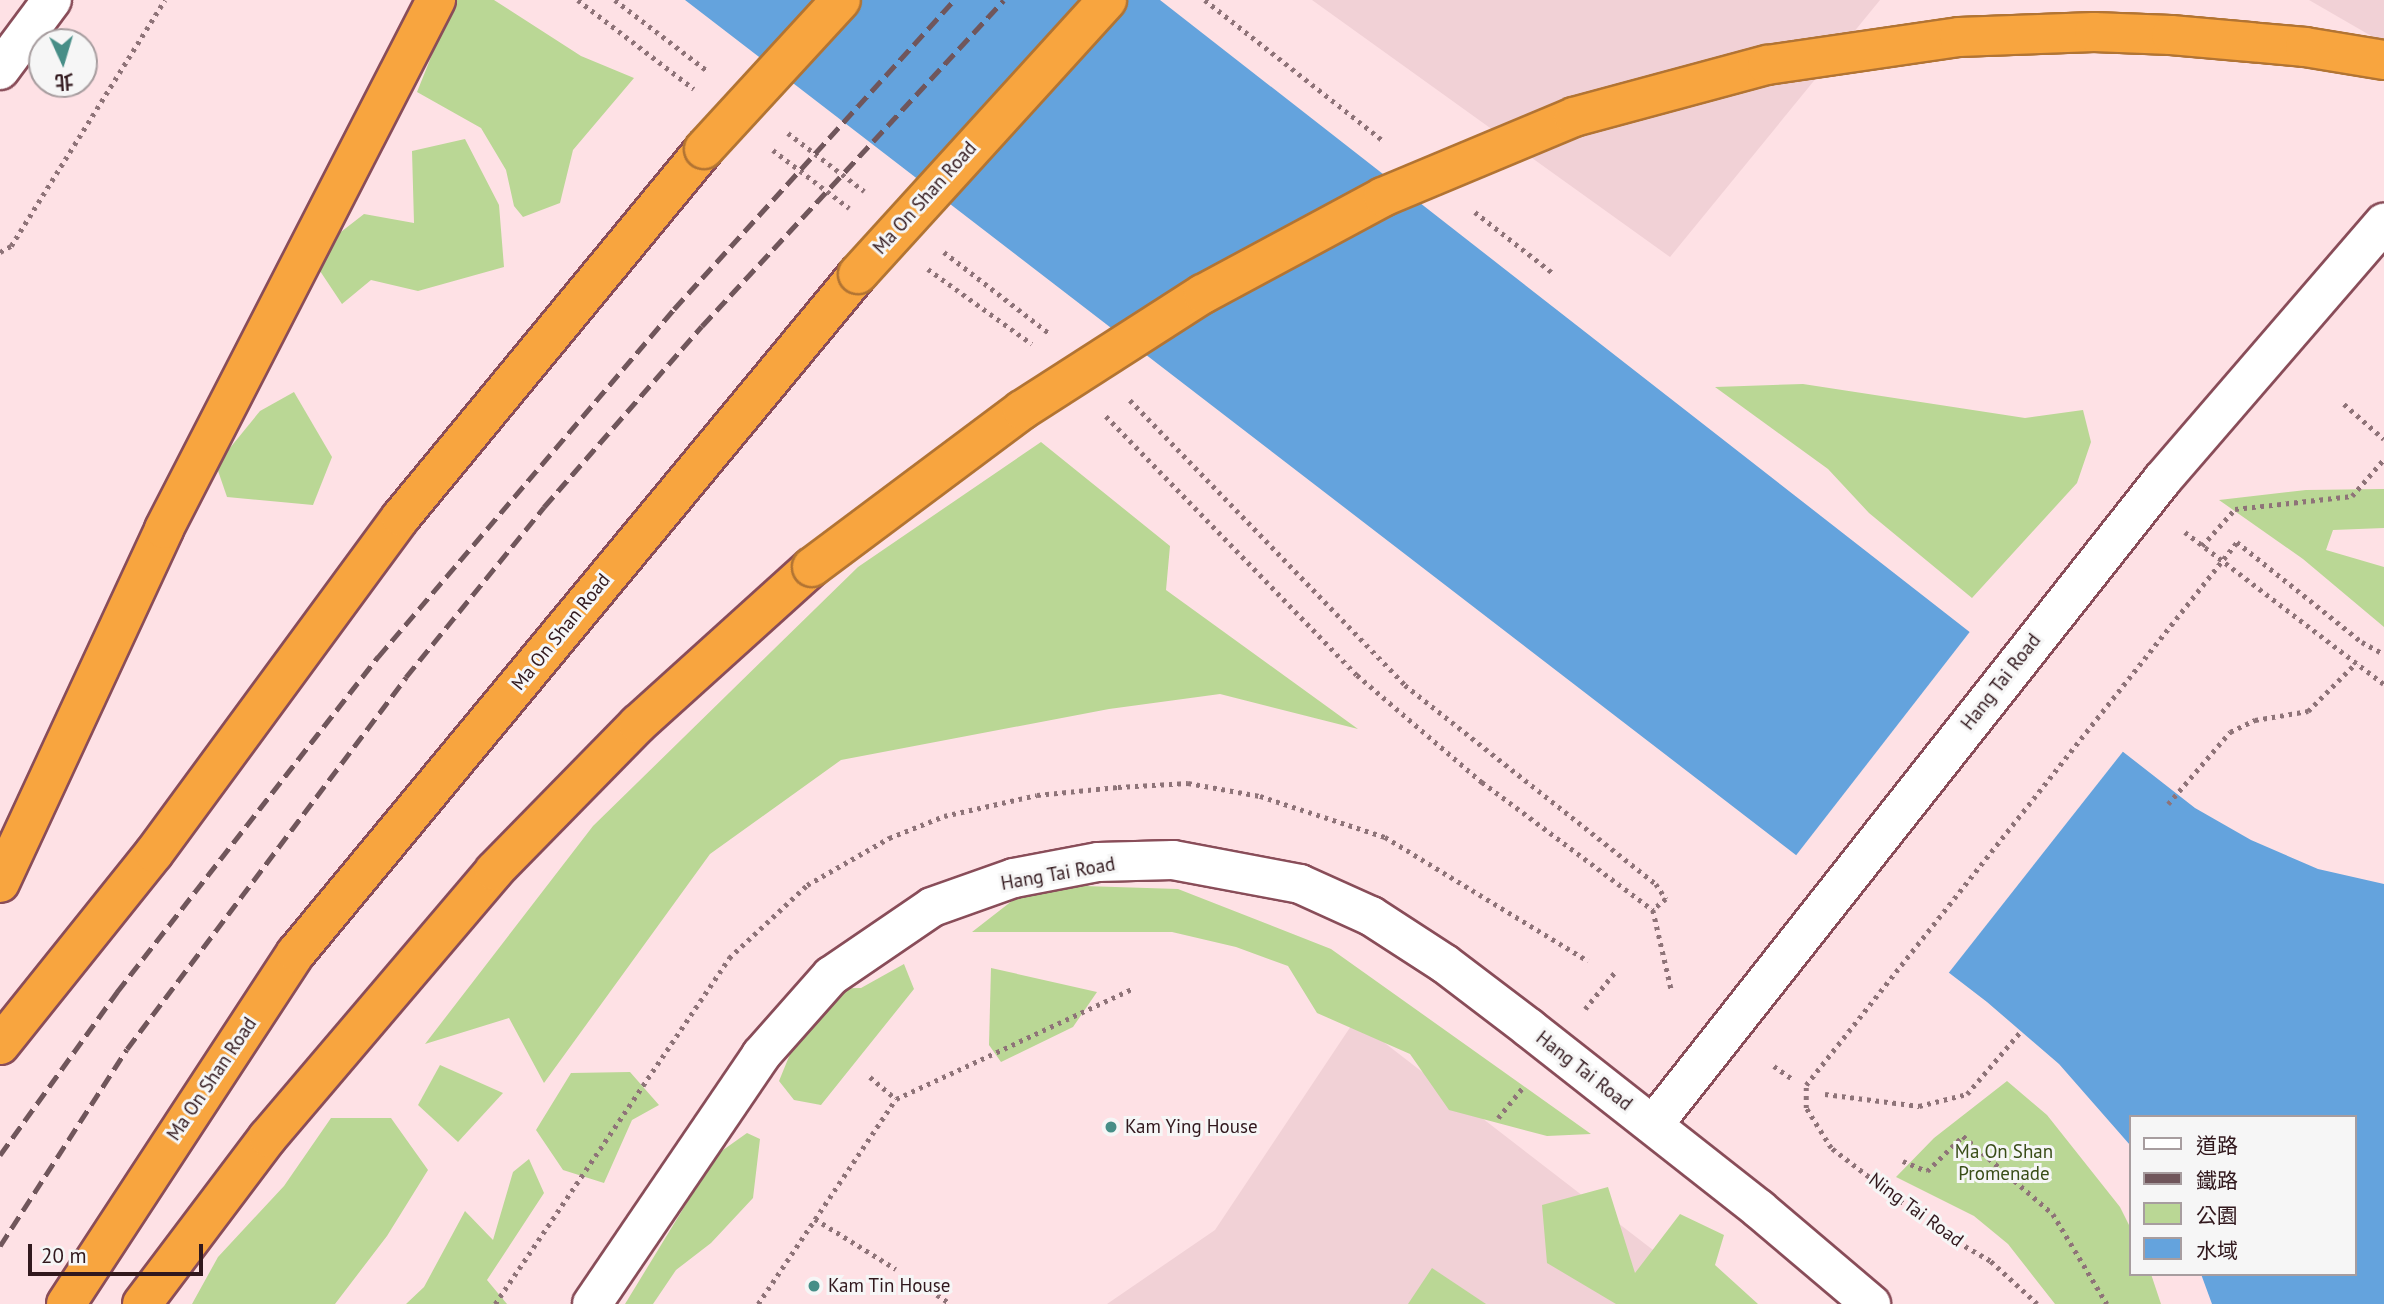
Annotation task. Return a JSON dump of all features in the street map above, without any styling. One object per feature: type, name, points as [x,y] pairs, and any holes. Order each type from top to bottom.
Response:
[{"type":"highway","points":[[0,883],[164,529],[314,230],[436,0]]},
{"type":"highway","points":[[0,1045],[154,853],[401,517],[704,149],[841,0]]},
{"type":"highway","name":"Ma On Shan Road","points":[[66,1304],[304,943],[858,274],[1107,0]]},
{"type":"highway","points":[[142,1304],[286,1115],[503,862],[638,724],[812,567],[1022,410],[1203,294],[1383,197],[1586,113],[1767,65],[1959,37],[2067,32],[2172,35],[2384,60]]},
{"type":"street","points":[[4,64],[52,0]]},
{"type":"street","name":"Hang Tai Road","points":[[592,1304],[761,1055],[831,976],[932,907],[1014,878],[1098,862],[1173,860],[1230,867],[1300,884],[1371,916],[1445,964],[1653,1125],[2146,501],[2384,223]]},
{"type":"street","points":[[1653,1125],[1871,1304]]},
{"type":"path","points":[[0,252],[11,246],[165,0]]},
{"type":"path","points":[[578,0],[704,97]]},
{"type":"path","points":[[615,0],[715,76]]},
{"type":"path","points":[[1205,0],[1390,146]]},
{"type":"path","points":[[781,127],[869,195]]},
{"type":"path","points":[[769,146],[855,213]]},
{"type":"path","points":[[1467,206],[1554,274]]},
{"type":"path","points":[[935,246],[1056,339]]},
{"type":"path","points":[[920,262],[1036,346]]},
{"type":"path","points":[[1119,391],[1405,685],[1656,884],[1666,899],[1653,910]]},
{"type":"path","points":[[2344,404],[2384,439]]},
{"type":"path","points":[[1101,411],[1357,675],[1482,782],[1653,910],[1672,992]]},
{"type":"path","points":[[2202,546],[2235,509],[2352,496],[2384,459]]},
{"type":"path","points":[[2146,501],[2220,562],[2384,684]]},
{"type":"path","points":[[2220,562],[2237,542],[2362,642],[2384,654]]},
{"type":"path","name":"Ning Tai Road","points":[[2037,1304],[1990,1261],[1943,1234],[1831,1148],[1806,1108],[1806,1085],[2220,562]]},
{"type":"path","points":[[2168,804],[2230,732],[2255,720],[2308,711],[2356,663]]},
{"type":"path","points":[[758,1304],[896,1098],[1134,988]]},
{"type":"path","points":[[1825,1094],[1919,1106],[1967,1094],[2021,1031]]},
{"type":"path","points":[[1774,1066],[1794,1080]]},
{"type":"path","points":[[870,1077],[896,1098]]},
{"type":"path","points":[[1903,1161],[1927,1171],[1964,1136],[2053,1214],[2107,1304]]},
{"type":"path","points":[[815,1219],[897,1269]]},
{"type":"path","points":[[930,1290],[951,1304]]},
{"type":"shaded area","points":[[1312,0],[1880,0],[1670,257]]},
{"type":"shaded area","points":[[2309,0],[2384,0],[2384,43],[2373,37]]},
{"type":"shaded area","points":[[1355,1020],[1723,1304],[1107,1304],[1215,1230]]},
{"type":"green space","points":[[454,0],[494,0],[581,56],[634,78],[573,150],[560,203],[523,217],[514,206],[506,170],[481,128],[417,92]]},
{"type":"green space","points":[[465,139],[499,205],[504,267],[418,291],[371,280],[342,304],[310,256],[364,214],[414,223],[412,151]]},
{"type":"green space","points":[[1803,384],[2025,418],[2083,410],[2091,442],[2077,483],[1972,598],[1869,513],[1828,469],[1715,387]]},
{"type":"green space","points":[[294,392],[332,457],[313,505],[227,497],[216,465],[260,411]]},
{"type":"green space","points":[[1041,442],[1170,546],[1166,590],[1358,729],[1220,694],[1109,709],[841,760],[710,854],[544,1083],[509,1018],[425,1044],[593,826],[858,567]]},
{"type":"green space","points":[[2384,489],[2384,528],[2333,530],[2326,550],[2384,567],[2384,627],[2303,559],[2219,500],[2306,490]]},
{"type":"green space","points":[[1084,886],[1178,889],[1331,949],[1591,1134],[1547,1136],[1449,1110],[1410,1054],[1317,1013],[1288,966],[1236,947],[1172,932],[972,932],[1017,897]]},
{"type":"green space","points":[[904,964],[914,989],[821,1105],[794,1100],[779,1081],[797,1037],[802,989],[861,988]]},
{"type":"green space","points":[[991,968],[1097,992],[1073,1027],[1001,1062],[989,1045]]},
{"type":"green space","points":[[440,1065],[503,1093],[458,1142],[418,1105]]},
{"type":"green space","points":[[630,1072],[659,1105],[632,1120],[604,1183],[563,1170],[536,1130],[571,1073]]},
{"type":"green space","name":"Ma On Shan Promenade","points":[[2007,1081],[2047,1115],[2120,1207],[2128,1223],[2128,1276],[2152,1276],[2161,1304],[2055,1304],[2008,1244],[1974,1216],[1896,1177],[1934,1138]]},
{"type":"green space","points":[[331,1118],[391,1118],[428,1170],[387,1236],[335,1304],[192,1304],[218,1257],[284,1186]]},
{"type":"green space","points":[[747,1133],[760,1139],[753,1198],[711,1243],[676,1270],[653,1304],[625,1304],[716,1155]]},
{"type":"green space","points":[[529,1159],[544,1193],[487,1280],[507,1304],[406,1304],[424,1287],[465,1211],[493,1240],[513,1172]]},
{"type":"green space","points":[[1608,1187],[1635,1273],[1680,1214],[1724,1235],[1715,1265],[1758,1304],[1616,1304],[1547,1263],[1542,1205]]},
{"type":"green space","points":[[1432,1268],[1486,1304],[1408,1304]]},
{"type":"water","points":[[685,0],[1160,0],[2195,808],[2251,840],[2318,869],[2384,884],[2384,1304],[2212,1304],[2202,1276],[2356,1276],[2356,1115],[2128,1115],[2128,1143],[2059,1064],[1987,1002]]},
{"type":"pier","points":[[1972,629],[2125,749],[1947,975],[1794,858]]},
{"type":"railway","points":[[0,1155],[117,992],[378,657],[674,309],[954,0]]},
{"type":"railway","points":[[0,1246],[127,1049],[406,677],[544,507],[702,326],[1004,0]]},
{"type":"place","name":"Kam Ying House","points":[[1111,1127]]},
{"type":"place","name":"Kam Tin House","points":[[814,1286]]}]
